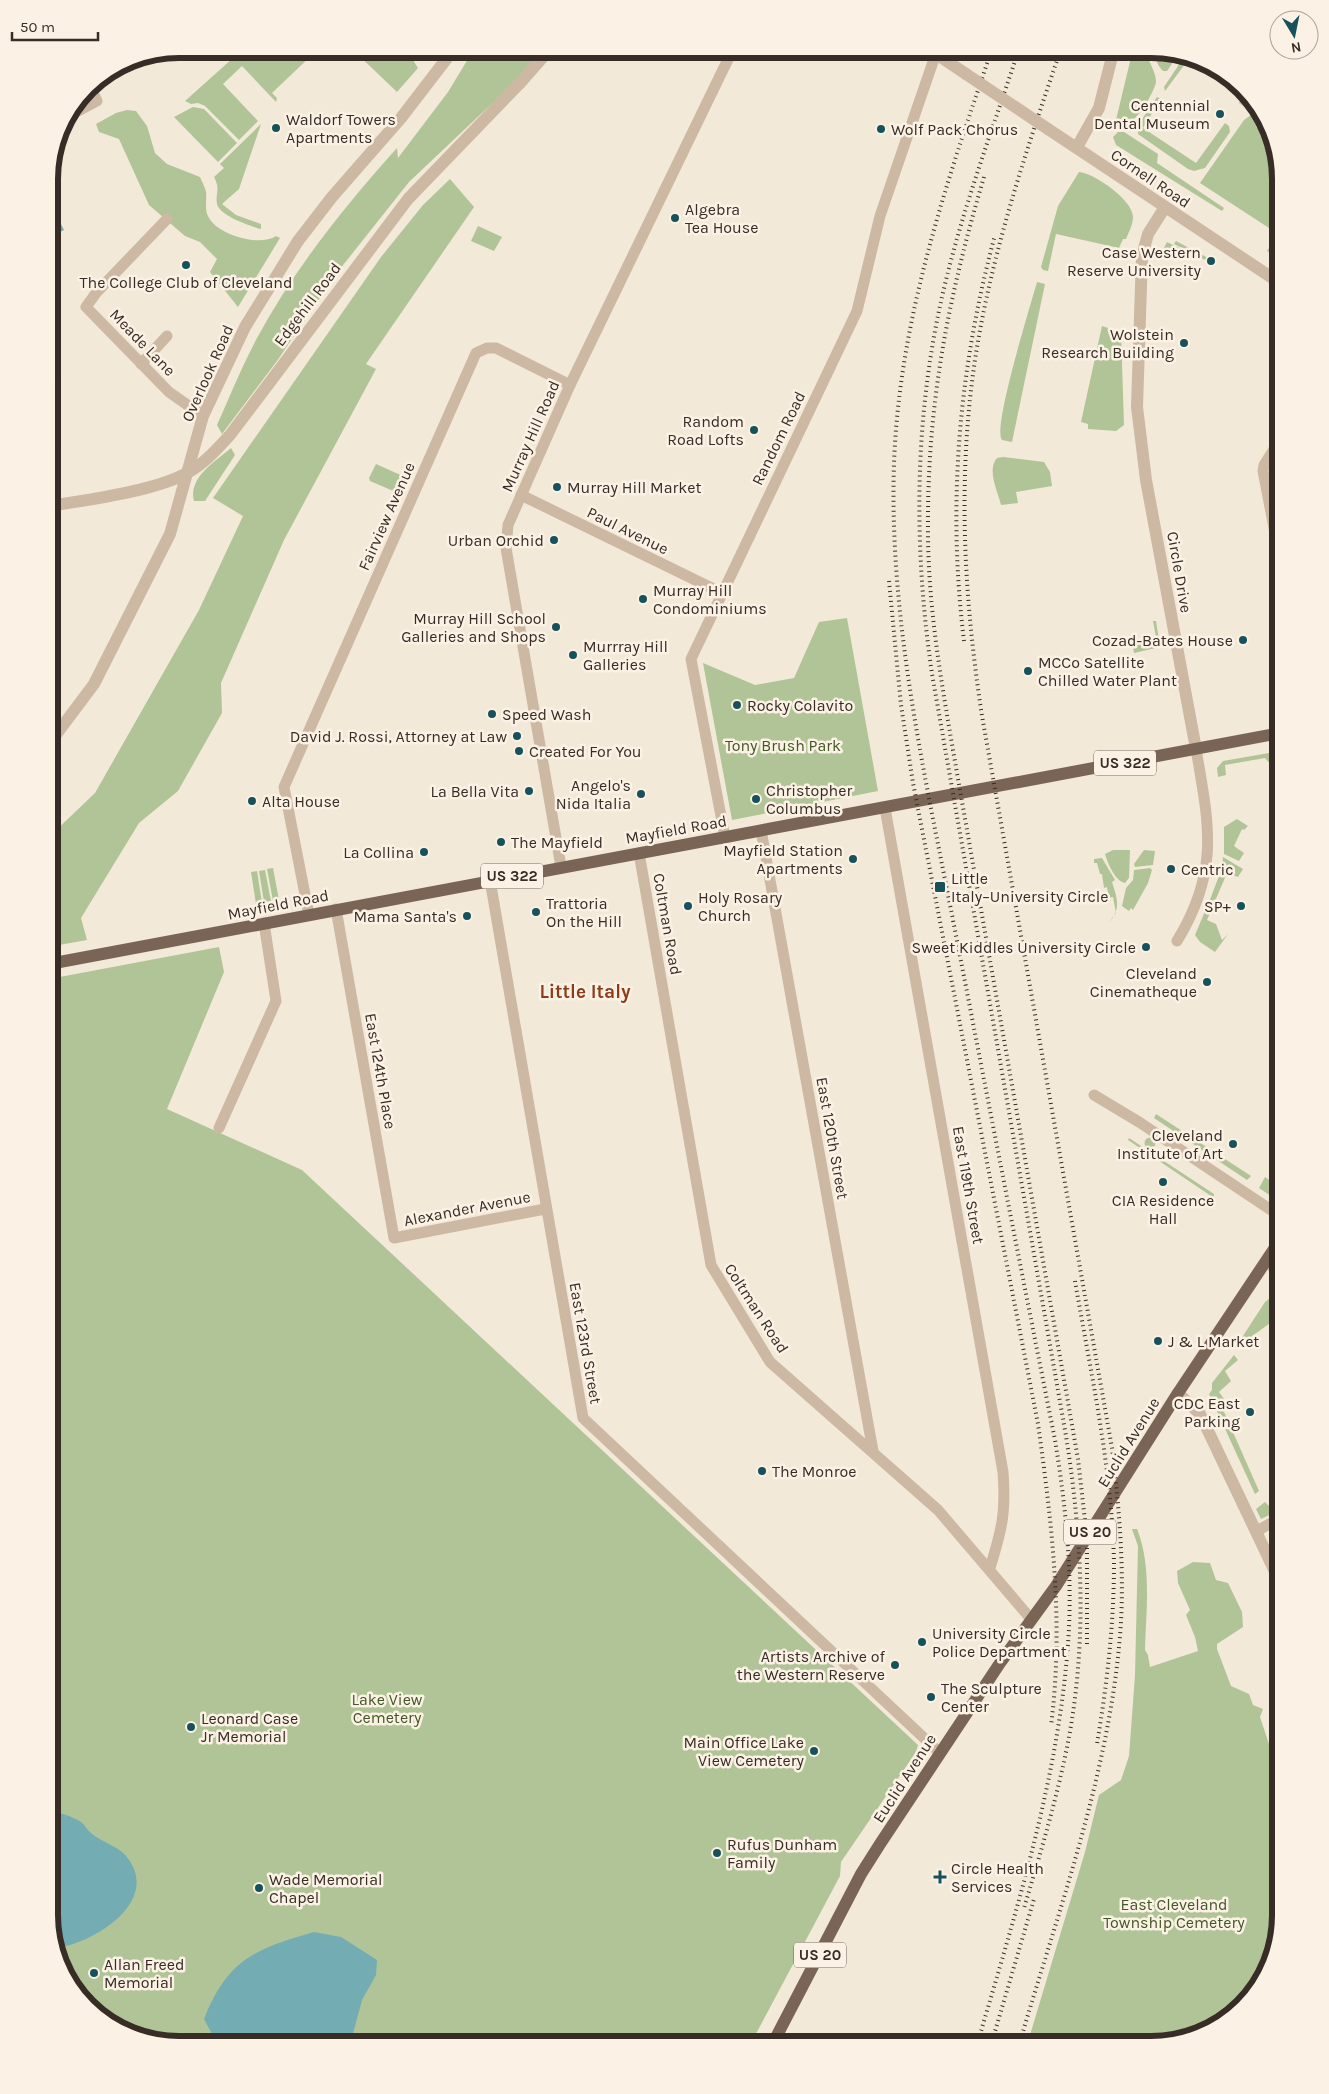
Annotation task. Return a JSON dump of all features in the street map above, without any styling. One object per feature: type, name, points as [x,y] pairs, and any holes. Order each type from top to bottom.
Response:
[{"type":"main road","name":"Mayfield Road","points":[[58,962],[1272,735]]},
{"type":"main road","name":"Euclid Avenue","points":[[777,2036],[861,1874],[940,1753],[1031,1619],[1056,1586],[1178,1393],[1272,1252]]},
{"type":"street","name":"Overlook Road","points":[[58,733],[85,698],[111,654],[170,534],[204,416],[241,334],[288,256],[332,197],[401,118],[447,58]]},
{"type":"street","name":"Edgehill Road","points":[[58,504],[156,485],[187,473],[210,457],[230,435],[408,199],[542,58]]},
{"type":"street","name":"Murray Hill Road","points":[[561,867],[506,548],[508,526],[570,385],[729,58]]},
{"type":"street","name":"Random Road","points":[[725,837],[691,662],[857,311],[880,216],[930,58]]},
{"type":"street","name":"Cornell Road","points":[[942,58],[1272,278]]},
{"type":"street","points":[[1077,147],[1099,108],[1112,58]]},
{"type":"street","points":[[78,111],[97,101],[93,93]]},
{"type":"street","name":"Circle Drive","points":[[1165,207],[1148,234],[1142,256],[1137,407],[1146,480],[1208,819],[1209,849],[1202,887],[1190,919],[1177,941]]},
{"type":"street","name":"Meade Lane","points":[[167,219],[96,293],[86,307],[169,392],[204,416]]},
{"type":"street","points":[[141,364],[167,336]]},
{"type":"street","name":"Fairview Avenue","points":[[309,914],[284,787],[476,353],[487,348],[496,348],[570,385]]},
{"type":"street","points":[[1272,452],[1263,470],[1272,517]]},
{"type":"street","name":"Paul Avenue","points":[[521,495],[722,593]]},
{"type":"street","name":"East 119th Street","points":[[886,808],[1003,1472],[1006,1505],[1003,1525],[990,1568]]},
{"type":"street","name":"East 120th Street","points":[[761,830],[873,1451]]},
{"type":"street","name":"Coltman Road","points":[[639,853],[711,1265],[770,1362],[938,1510],[990,1568],[1031,1619]]},
{"type":"street","name":"East 123rd Street","points":[[490,880],[545,1209],[583,1418],[940,1753]]},
{"type":"street","name":"East 124th Place","points":[[336,909],[394,1238]]},
{"type":"street","points":[[219,1128],[276,1001],[264,923]]},
{"type":"street","points":[[1094,1095],[1139,1122],[1272,1211]]},
{"type":"street","name":"Alexander Avenue","points":[[394,1238],[545,1209]]},
{"type":"street","points":[[1267,1260],[1272,1267]]},
{"type":"street","points":[[1178,1393],[1200,1414],[1272,1564]]},
{"type":"street","points":[[1257,1531],[1272,1523]]},
{"type":"green space","points":[[233,58],[309,58],[272,93],[277,98],[276,102],[242,66],[223,84],[258,121],[239,140],[205,106],[185,101]]},
{"type":"green space","points":[[361,58],[412,58],[418,68],[397,92]]},
{"type":"green space","points":[[469,58],[535,58],[517,80],[409,182],[336,274],[277,361],[222,434],[217,425],[236,381],[257,338],[287,287],[339,216],[397,148],[398,158],[448,92]]},
{"type":"green space","points":[[1131,58],[1150,58],[1156,82],[1153,91],[1134,119],[1129,122],[1116,120]]},
{"type":"green space","points":[[1156,58],[1174,60],[1167,71],[1163,71]]},
{"type":"green space","points":[[1181,62],[1186,63],[1165,91],[1164,87]]},
{"type":"green space","points":[[1157,97],[1161,99],[1143,128],[1196,163],[1225,123],[1229,126],[1230,132],[1205,168],[1194,171],[1188,169],[1138,134],[1138,125]]},
{"type":"green space","points":[[1241,99],[1247,106],[1246,108],[1239,103]]},
{"type":"green space","points":[[193,107],[204,109],[237,143],[218,162],[174,117]]},
{"type":"green space","points":[[127,110],[136,111],[147,126],[155,153],[167,164],[200,177],[206,192],[207,215],[221,230],[250,240],[269,239],[276,236],[280,238],[238,307],[210,272],[217,259],[200,242],[185,236],[149,205],[119,139],[99,132],[96,124],[116,113]]},
{"type":"green space","points":[[1251,115],[1255,117],[1258,124],[1256,127],[1261,131],[1267,147],[1272,179],[1272,223],[1269,228],[1200,183],[1244,120]]},
{"type":"green space","points":[[261,124],[239,189],[222,204],[236,215],[261,224],[261,229],[236,220],[219,208],[217,204],[217,185],[214,177],[224,168],[220,164]]},
{"type":"green space","points":[[1118,132],[1124,132],[1158,154],[1157,163],[1224,208],[1222,211],[1116,145],[1113,137]]},
{"type":"green space","points":[[1079,172],[1103,182],[1127,203],[1133,217],[1131,228],[1119,248],[1056,234],[1048,271],[1043,270],[1041,267],[1058,206]]},
{"type":"green space","points":[[450,179],[474,207],[366,364],[376,369],[284,540],[221,683],[222,713],[178,791],[139,823],[81,918],[87,940],[59,945],[58,829],[95,793],[199,610],[243,516],[213,498],[381,257],[423,205]]},
{"type":"green space","points":[[478,226],[502,237],[494,251],[471,241]]},
{"type":"green space","points":[[1176,241],[1212,260],[1211,263],[1174,244]]},
{"type":"green space","points":[[1167,242],[1189,253],[1188,257],[1164,248]]},
{"type":"green space","points":[[1272,244],[1272,254],[1267,251]]},
{"type":"green space","points":[[1037,282],[1045,284],[1012,442],[1002,440],[1000,431],[1002,414]]},
{"type":"green space","points":[[1102,326],[1121,332],[1124,425],[1116,431],[1088,429],[1088,424],[1081,422]]},
{"type":"green space","points":[[231,448],[235,455],[205,501],[194,501],[193,492],[199,477],[211,464]]},
{"type":"green space","points":[[1003,457],[1044,462],[1050,472],[1052,486],[1016,492],[1018,503],[1001,505],[994,482],[993,469],[997,458]]},
{"type":"green space","points":[[376,464],[405,477],[398,493],[370,481],[369,478]]},
{"type":"green space","name":"Tony Brush Park","points":[[847,618],[878,791],[732,820],[703,663],[755,685],[794,678],[819,622]]},
{"type":"green space","points":[[1153,621],[1156,621],[1160,647],[1134,653],[1132,642],[1156,637]]},
{"type":"green space","points":[[1272,752],[1272,765],[1265,758],[1225,765],[1226,775],[1218,777],[1217,768],[1223,761]]},
{"type":"green space","points":[[1237,819],[1248,826],[1244,830],[1242,829],[1234,846],[1244,853],[1239,861],[1224,854],[1224,827]]},
{"type":"green space","points":[[1113,850],[1130,850],[1129,878],[1125,883],[1115,876],[1106,858],[1105,854]]},
{"type":"green space","points":[[1144,850],[1155,851],[1153,865],[1135,867],[1134,864]]},
{"type":"green space","points":[[1223,857],[1243,869],[1238,877],[1227,873],[1207,920],[1216,924],[1222,940],[1228,934],[1215,952],[1200,942],[1195,935],[1222,868]]},
{"type":"green space","points":[[1102,858],[1115,880],[1112,882],[1117,899],[1116,912],[1113,897],[1109,898],[1107,887],[1104,888],[1102,874],[1100,874],[1097,863],[1094,863],[1094,859]]},
{"type":"green space","points":[[273,868],[279,900],[273,901],[267,869]]},
{"type":"green space","points":[[1150,868],[1152,870],[1148,883],[1133,910],[1131,908],[1129,911],[1122,906],[1126,888],[1133,880],[1134,870]]},
{"type":"green space","points":[[265,870],[271,901],[264,902],[259,871]]},
{"type":"green space","points":[[257,871],[262,903],[256,904],[251,872]]},
{"type":"green space","name":"Lake View Cemetery","points":[[219,947],[224,972],[167,1109],[302,1170],[918,1745],[916,1752],[841,1862],[840,1876],[755,2036],[171,2036],[155,2034],[125,2024],[99,2006],[78,1983],[64,1954],[57,1915],[58,977]]},
{"type":"green space","points":[[1156,1114],[1251,1176],[1247,1180],[1154,1118]]},
{"type":"green space","points":[[1150,1137],[1156,1143],[1150,1149],[1144,1143]]},
{"type":"green space","points":[[1129,1138],[1214,1194],[1214,1198],[1128,1140]]},
{"type":"green space","points":[[1265,1177],[1272,1182],[1272,1197],[1259,1188]]},
{"type":"green space","points":[[1272,1296],[1272,1322],[1241,1344],[1241,1339],[1265,1302]]},
{"type":"green space","points":[[1234,1355],[1238,1360],[1225,1371],[1231,1381],[1219,1392],[1224,1399],[1221,1405],[1259,1491],[1255,1494],[1209,1394],[1212,1390],[1212,1383]]},
{"type":"green space","points":[[1265,1502],[1272,1509],[1272,1514],[1261,1519],[1256,1509]]},
{"type":"green space","name":"East Cleveland Township Cemetery","points":[[1132,1529],[1137,1529],[1145,1558],[1147,1589],[1145,1650],[1150,1667],[1198,1651],[1195,1637],[1186,1615],[1190,1610],[1178,1583],[1177,1571],[1193,1562],[1210,1563],[1216,1580],[1228,1583],[1242,1612],[1243,1627],[1217,1644],[1217,1649],[1231,1686],[1249,1694],[1253,1705],[1263,1709],[1260,1717],[1270,1747],[1272,1747],[1272,1915],[1267,1947],[1259,1969],[1241,1995],[1218,2016],[1189,2030],[1158,2036],[1030,2036],[1085,1852],[1099,1795],[1121,1780],[1129,1756],[1135,1675],[1138,1546]]},
{"type":"water","points":[[58,219],[64,230],[58,233]]},
{"type":"water","points":[[57,1812],[78,1820],[95,1836],[123,1853],[135,1872],[136,1888],[130,1903],[120,1917],[89,1938],[62,1946],[57,1915]]},
{"type":"water","points":[[314,1932],[341,1937],[377,1960],[376,1975],[362,2000],[352,2036],[213,2036],[204,2019],[223,1982],[246,1959],[275,1944]]},
{"type":"railway","points":[[980,2036],[1033,1847],[1055,1746],[1068,1644],[1070,1593],[1068,1542],[1055,1440],[930,803],[910,691],[897,578],[894,464],[898,410],[905,357],[915,305],[942,202],[989,58]]},
{"type":"railway","points":[[1016,58],[966,208],[940,306],[925,397],[921,443],[920,535],[922,582],[932,674],[1066,1436],[1076,1516],[1079,1557],[1080,1637],[1072,1717],[1056,1795],[1024,1908]]},
{"type":"railway","points":[[1022,2036],[1082,1836],[1095,1783],[1107,1730],[1116,1676],[1122,1600],[1120,1535],[1112,1448],[982,716],[975,667],[966,569],[965,471],[973,374],[981,325],[1006,220],[1058,58]]},
{"type":"railway","points":[[984,177],[950,309],[936,395],[931,439],[929,484],[928,531],[931,593],[947,717],[1078,1459],[1087,1538],[1087,1645]]},
{"type":"railway","points":[[964,641],[957,538],[960,436],[973,335],[995,235]]},
{"type":"railway","points":[[889,581],[901,705],[913,783],[1038,1424],[1055,1574],[1056,1650],[1051,1726]]},
{"type":"railway","points":[[1075,1281],[1105,1457],[1114,1563],[1107,1676],[1097,1744]]},
{"type":"railway","points":[[994,2036],[1034,1899]]},
{"type":"place","name":"Centennial Dental Museum","points":[[1220,114]]},
{"type":"place","name":"Waldorf Towers Apartments","points":[[276,128]]},
{"type":"place","name":"Wolf Pack Chorus","points":[[881,129]]},
{"type":"place","name":"Algebra Tea House","points":[[675,218]]},
{"type":"place","name":"Case Western Reserve University","points":[[1211,261]]},
{"type":"place","name":"The College Club of Cleveland","points":[[186,265]]},
{"type":"place","name":"Wolstein Research Building","points":[[1184,343]]},
{"type":"place","name":"Random Road Lofts","points":[[754,430]]},
{"type":"place","name":"Murray Hill Market","points":[[557,487]]},
{"type":"place","name":"Urban Orchid","points":[[554,540]]},
{"type":"place","name":"Murray Hill Condominiums","points":[[643,599]]},
{"type":"place","name":"Murray Hill School Galleries and Shops","points":[[556,627]]},
{"type":"place","name":"Cozad-Bates House","points":[[1243,640]]},
{"type":"place","name":"Murrray Hill Galleries","points":[[573,655]]},
{"type":"place","name":"MCCo Satellite Chilled Water Plant","points":[[1028,671]]},
{"type":"place","name":"Rocky Colavito","points":[[737,705]]},
{"type":"place","name":"Speed Wash","points":[[492,714]]},
{"type":"place","name":"David J. Rossi, Attorney at Law","points":[[517,736]]},
{"type":"place","name":"Created For You","points":[[519,751]]},
{"type":"place","name":"La Bella Vita","points":[[529,791]]},
{"type":"place","name":"Angelo's Nida Italia","points":[[641,794]]},
{"type":"place","name":"Christopher Columbus","points":[[756,799]]},
{"type":"place","name":"Alta House","points":[[252,801]]},
{"type":"place","name":"The Mayfield","points":[[501,842]]},
{"type":"place","name":"La Collina","points":[[424,852]]},
{"type":"place","name":"Mayfield Station Apartments","points":[[853,859]]},
{"type":"place","name":"Centric","points":[[1171,869]]},
{"type":"place","name":"Little Italy–University Circle","points":[[940,887]]},
{"type":"place","name":"Holy Rosary Church","points":[[688,906]]},
{"type":"place","name":"SP+","points":[[1241,906]]},
{"type":"place","name":"Trattoria On the Hill","points":[[536,912]]},
{"type":"place","name":"Mama Santa's","points":[[467,916]]},
{"type":"place","name":"Sweet Kiddles University Circle","points":[[1146,947]]},
{"type":"place","name":"Cleveland Cinematheque","points":[[1207,982]]},
{"type":"place","name":"Cleveland Institute of Art","points":[[1233,1144]]},
{"type":"place","name":"CIA Residence Hall","points":[[1163,1182]]},
{"type":"place","name":"J & L Market","points":[[1158,1341]]},
{"type":"place","name":"CDC East Parking","points":[[1250,1412]]},
{"type":"place","name":"The Monroe","points":[[762,1471]]},
{"type":"place","name":"University Circle Police Department","points":[[922,1642]]},
{"type":"place","name":"Artists Archive of the Western Reserve","points":[[895,1665]]},
{"type":"place","name":"The Sculpture Center","points":[[931,1697]]},
{"type":"place","name":"Leonard Case Jr Memorial","points":[[191,1727]]},
{"type":"place","name":"Main Office Lake View Cemetery","points":[[814,1751]]},
{"type":"place","name":"Rufus Dunham Family","points":[[717,1853]]},
{"type":"place","name":"Circle Health Services","points":[[940,1877]]},
{"type":"place","name":"Wade Memorial Chapel","points":[[259,1888]]},
{"type":"place","name":"Allan Freed Memorial","points":[[94,1973]]},
{"type":"district","name":"Little Italy","points":[[585,991]]}]
